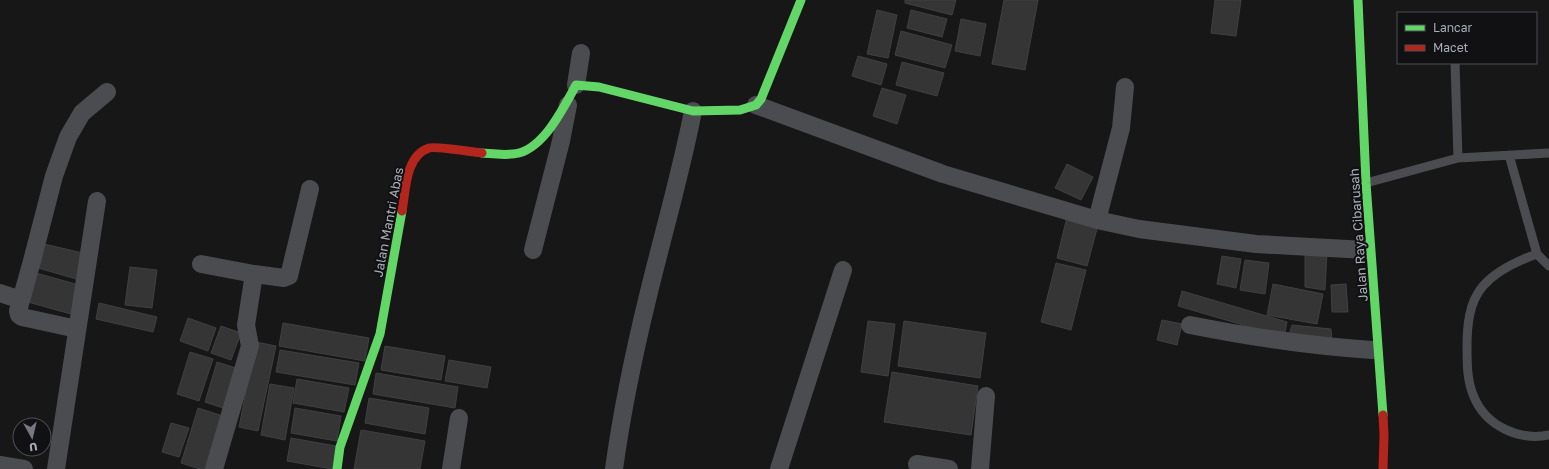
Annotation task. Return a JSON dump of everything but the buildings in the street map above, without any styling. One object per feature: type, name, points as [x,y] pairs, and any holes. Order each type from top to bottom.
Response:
[{"type":"main road","points":[[573,92],[600,88],[693,111],[732,111],[749,108],[756,105],[761,99],[801,0]]},
{"type":"main road","name":"Jalan Raya Cibarusah","points":[[1352,0],[1360,183],[1366,250],[1378,435],[1377,469]]},
{"type":"main road","name":"Jalan Raya Cibarusah","points":[[1358,0],[1366,183],[1384,434],[1383,469]]},
{"type":"main road","name":"Jalan Mantri Abas","points":[[337,469],[340,447],[380,334],[412,161],[421,152],[430,148],[505,155],[524,152],[536,145],[542,138],[573,92]]},
{"type":"street","points":[[532,250],[561,141],[581,53]]},
{"type":"street","points":[[1097,220],[1121,128],[1125,87]]},
{"type":"street","points":[[77,329],[20,316],[18,311],[54,176],[68,136],[82,114],[107,92]]},
{"type":"street","points":[[756,105],[943,174],[1097,220],[1139,230],[1249,243],[1366,250]]},
{"type":"street","points":[[614,469],[621,421],[647,298],[684,157],[693,111]]},
{"type":"street","points":[[202,264],[254,274],[284,278],[289,276],[310,190]]},
{"type":"street","points":[[56,469],[97,201]]},
{"type":"street","points":[[779,469],[843,270]]},
{"type":"street","points":[[214,469],[250,346],[246,327],[254,274]]},
{"type":"street","points":[[0,293],[21,300]]},
{"type":"street","points":[[1190,325],[1232,333],[1336,348],[1372,350]]},
{"type":"street","points":[[980,469],[986,396]]},
{"type":"street","points":[[451,469],[459,418]]},
{"type":"street","points":[[917,464],[949,469]]},
{"type":"street","points":[[0,465],[24,469]]},
{"type":"lane","points":[[1455,64],[1458,158]]},
{"type":"lane","points":[[1366,183],[1458,158],[1549,153]]},
{"type":"lane","points":[[1509,155],[1537,254],[1549,266]]},
{"type":"lane","points":[[1537,254],[1518,261],[1501,270],[1483,287],[1472,304],[1467,331],[1467,372],[1474,398],[1487,416],[1501,428],[1528,436],[1542,437],[1549,435]]},
{"type":"traffic: fast","points":[[482,153],[519,153],[537,143],[553,125],[576,85],[599,87],[693,111],[740,110],[756,105],[761,99],[801,0]]},
{"type":"traffic: fast","points":[[1358,0],[1366,183],[1383,415]]},
{"type":"traffic: fast","points":[[337,469],[340,447],[380,334],[402,211]]},
{"type":"traffic: jam","points":[[402,211],[408,175],[415,158],[421,152],[429,148],[446,148],[482,153]]},
{"type":"traffic: jam","points":[[1383,415],[1383,469]]}]
